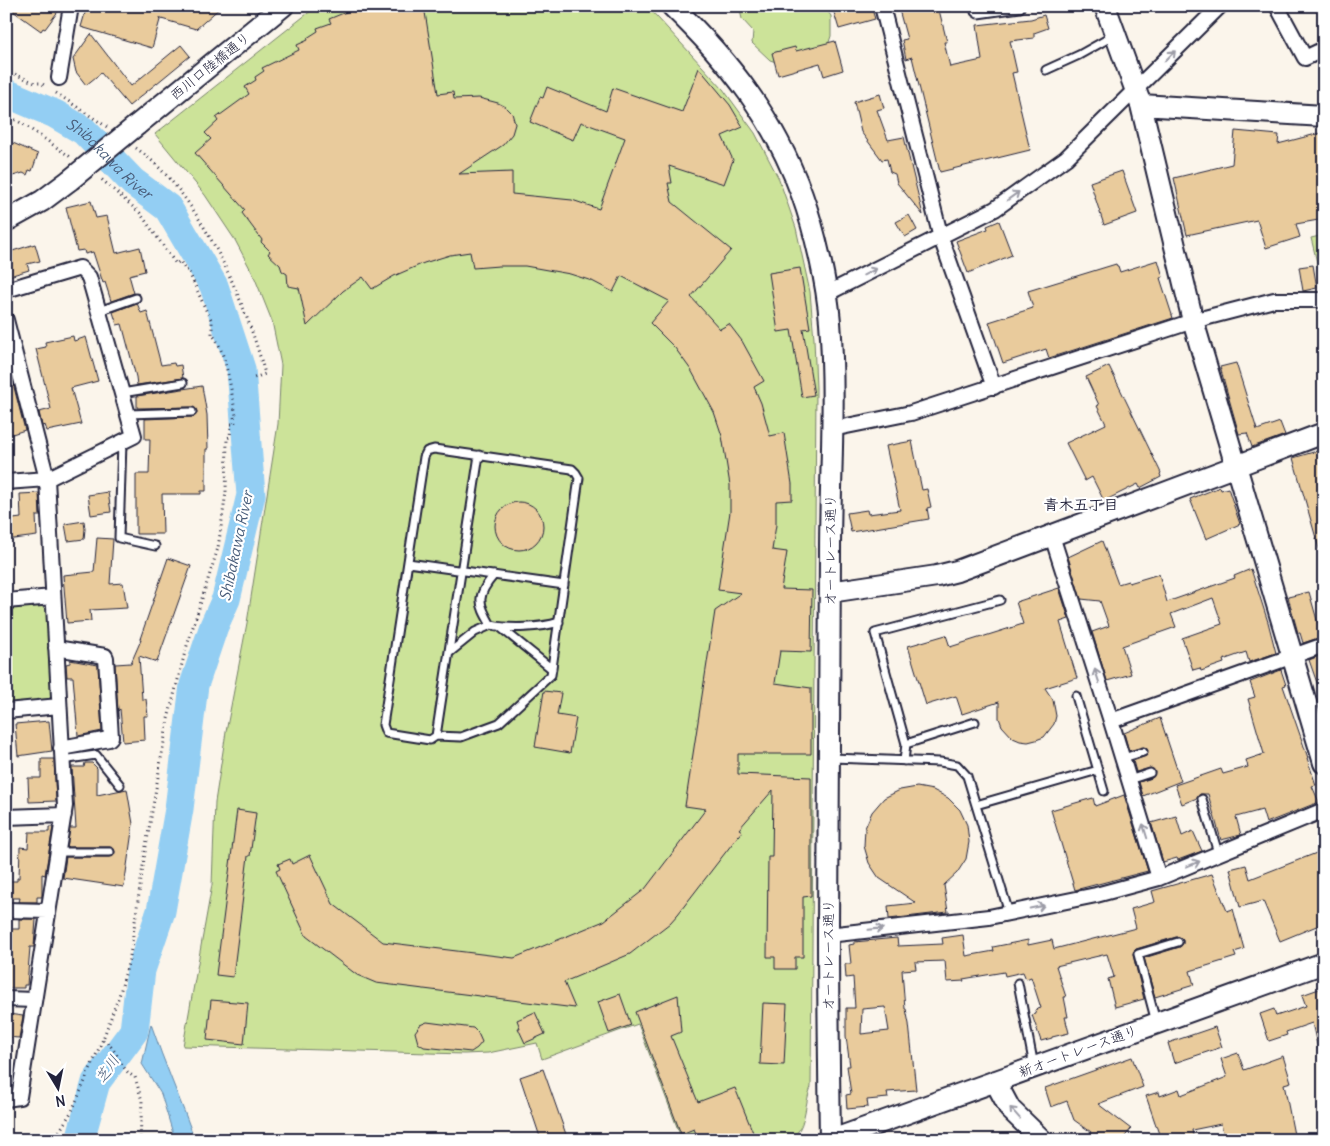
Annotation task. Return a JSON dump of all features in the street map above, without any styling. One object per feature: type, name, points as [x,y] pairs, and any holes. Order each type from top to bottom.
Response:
[{"type":"street","points":[[59,78],[71,6]]},
{"type":"street","name":"西川口陸橋通り","points":[[6,221],[42,200],[73,170],[137,125],[283,6]]},
{"type":"street","name":"オートレース通り","points":[[672,6],[723,58],[740,79],[773,131],[787,158],[802,195],[817,250],[830,318],[832,429],[828,935],[831,1140]]},
{"type":"street","points":[[882,6],[941,238],[994,387]]},
{"type":"street","points":[[1105,6],[1138,98],[1193,320],[1324,764]]},
{"type":"street","points":[[826,294],[941,238],[995,209],[1066,158],[1138,98],[1220,6]]},
{"type":"street","points":[[1277,6],[1306,58],[1324,49]]},
{"type":"street","points":[[1138,98],[1324,116]]},
{"type":"street","points":[[6,290],[80,268],[89,277],[134,436],[48,478],[6,482]]},
{"type":"street","points":[[832,429],[911,413],[1193,320],[1274,300],[1324,300]]},
{"type":"street","points":[[6,320],[48,478],[65,806],[19,1097],[6,1100]]},
{"type":"street","points":[[830,592],[937,576],[957,571],[1324,433]]},
{"type":"street","points":[[1052,536],[1159,878]]},
{"type":"street","points":[[6,601],[53,597]]},
{"type":"street","points":[[1111,721],[1324,645]]},
{"type":"street","points":[[56,648],[105,656],[111,737],[62,754]]},
{"type":"street","points":[[6,711],[59,706]]},
{"type":"street","points":[[828,935],[989,917],[1096,895],[1159,878],[1324,810]]},
{"type":"street","points":[[6,817],[64,815]]},
{"type":"street","points":[[6,910],[48,911]]},
{"type":"street","name":"新オートレース通り","points":[[831,1140],[1324,963]]},
{"type":"street","points":[[6,999],[34,1000]]},
{"type":"street","points":[[995,1080],[1010,1109],[1042,1140]]},
{"type":"lane","points":[[974,6],[975,12],[978,14],[1020,8],[1020,6]]},
{"type":"lane","points":[[1046,70],[1079,55],[1115,34]]},
{"type":"lane","points":[[99,311],[136,298]]},
{"type":"lane","points":[[122,394],[183,383]]},
{"type":"lane","points":[[128,414],[192,412]]},
{"type":"lane","points":[[122,442],[119,538],[155,546]]},
{"type":"lane","points":[[434,449],[479,455],[572,469],[579,478],[551,675],[499,723],[461,737],[436,736],[430,740],[386,733],[383,725],[424,457],[428,451],[434,449]]},
{"type":"lane","points":[[436,736],[479,455]]},
{"type":"lane","points":[[408,563],[564,585]]},
{"type":"lane","points":[[491,625],[482,609],[480,598],[484,586],[494,575]]},
{"type":"lane","points":[[904,761],[906,744],[874,633],[1000,600]]},
{"type":"lane","points":[[449,653],[475,632],[491,625],[500,627],[550,625],[559,622]]},
{"type":"lane","points":[[500,627],[552,668]]},
{"type":"lane","points":[[1076,696],[1104,790]]},
{"type":"lane","points":[[906,744],[975,722]]},
{"type":"lane","points":[[1123,758],[1143,752]]},
{"type":"lane","points":[[62,754],[96,754],[120,785]]},
{"type":"lane","points":[[829,758],[940,762],[957,765],[967,776],[1008,913]]},
{"type":"lane","points":[[976,805],[1098,770]]},
{"type":"lane","points":[[1129,780],[1150,773]]},
{"type":"lane","points":[[1202,799],[1218,853]]},
{"type":"lane","points":[[58,852],[110,852]]},
{"type":"lane","points":[[1156,1023],[1138,954],[1178,942]]},
{"type":"lane","points":[[1018,983],[1034,1067]]},
{"type":"path","points":[[6,70],[35,83],[41,83],[111,130]]},
{"type":"path","points":[[6,114],[23,124],[73,170]]},
{"type":"path","points":[[134,147],[142,152],[171,180],[196,215],[229,273],[258,346],[266,374],[254,378]]},
{"type":"path","points":[[54,1140],[72,1111],[103,1040],[120,993],[130,956],[145,852],[168,719],[185,652],[218,548],[226,492],[227,438],[230,437],[231,424],[235,424],[234,416],[236,415],[224,358],[217,338],[212,335],[212,321],[188,270],[186,271],[180,261],[176,264],[140,213],[99,177]]},
{"type":"path","points":[[103,1040],[110,1044],[128,1074],[135,1077],[142,1101],[140,1140]]},
{"type":"green space","points":[[317,6],[647,6],[723,89],[755,133],[779,179],[796,228],[810,292],[816,388],[811,1087],[804,1118],[799,1130],[796,1134],[784,1140],[682,1140],[638,1024],[542,1059],[537,1043],[488,1053],[464,1054],[183,1046],[212,885],[215,802],[247,623],[278,424],[281,365],[272,321],[254,276],[235,240],[205,195],[155,134]]},
{"type":"green space","points":[[739,6],[786,6],[791,8],[793,6],[824,6],[831,16],[831,36],[828,45],[779,63],[770,60],[752,43],[753,31],[742,19]]},
{"type":"green space","points":[[1324,235],[1324,291],[1311,238]]},
{"type":"green space","points":[[39,605],[48,610],[51,696],[47,701],[6,705],[6,609]]},
{"type":"water","points":[[151,1024],[195,1140],[175,1140],[161,1094],[142,1064]]},
{"type":"building","points":[[6,6],[62,6],[45,29],[43,28],[41,31]]},
{"type":"building","points":[[87,6],[222,6],[196,29],[158,18],[160,20],[152,48],[81,27]]},
{"type":"building","points":[[350,6],[424,6],[438,94],[453,92],[454,99],[479,98],[498,103],[512,113],[515,124],[512,134],[503,145],[459,174],[512,172],[512,194],[572,200],[599,209],[625,138],[581,122],[573,140],[530,122],[540,97],[543,98],[547,87],[606,111],[613,88],[682,112],[699,68],[730,105],[743,127],[722,136],[733,160],[724,184],[669,166],[672,183],[668,183],[672,202],[731,250],[691,297],[720,329],[729,324],[742,341],[764,381],[754,387],[761,403],[770,436],[784,433],[792,484],[792,500],[776,501],[776,525],[772,550],[787,552],[781,589],[812,590],[811,652],[780,651],[775,683],[811,688],[811,754],[738,754],[738,774],[811,777],[811,896],[803,897],[803,957],[795,957],[795,969],[775,969],[775,957],[767,957],[768,857],[772,857],[773,790],[739,829],[742,831],[670,923],[630,954],[564,982],[575,1008],[376,983],[357,975],[306,936],[276,871],[280,869],[278,864],[290,859],[292,864],[310,855],[333,904],[383,942],[514,958],[604,921],[645,889],[706,809],[685,806],[715,611],[741,593],[718,590],[730,512],[730,485],[722,436],[714,412],[691,370],[675,348],[650,323],[669,301],[621,276],[613,292],[592,281],[570,274],[525,266],[473,268],[470,252],[450,255],[424,263],[394,276],[372,289],[363,277],[343,291],[307,326],[299,288],[288,286],[287,274],[282,271],[280,265],[268,254],[270,251],[261,242],[262,240],[242,213],[245,210],[195,153],[211,139],[205,133],[218,121],[216,118],[249,94],[245,87],[256,80],[255,77],[264,71],[262,68],[299,50],[297,45],[308,40],[307,38],[318,31],[317,28],[331,23],[329,19],[351,10]]},
{"type":"building","points":[[832,6],[871,6],[875,19],[839,29]]},
{"type":"building","points":[[898,6],[938,6],[947,42],[944,42],[950,67],[982,60],[977,25],[1031,19],[1044,15],[1048,28],[1034,33],[1034,38],[1010,41],[1017,72],[1012,73],[1030,150],[940,172],[912,57],[906,59],[902,40],[907,39]]},
{"type":"building","points":[[91,34],[131,86],[181,45],[190,56],[129,106],[101,73],[86,85],[76,72],[73,59]]},
{"type":"building","points":[[835,41],[843,70],[824,76],[820,63],[778,75],[772,53],[795,47],[796,51]]},
{"type":"building","points":[[880,94],[884,108],[877,110],[888,140],[904,137],[923,215],[897,183],[895,174],[890,172],[887,159],[882,160],[861,132],[854,102]]},
{"type":"building","points":[[1235,131],[1279,135],[1278,144],[1324,132],[1324,219],[1296,224],[1300,237],[1266,248],[1257,220],[1187,235],[1174,178],[1232,164]]},
{"type":"building","points":[[6,140],[38,154],[32,171],[29,170],[27,175],[23,173],[6,178]]},
{"type":"building","points":[[1122,171],[1137,213],[1104,225],[1090,182]]},
{"type":"building","points":[[91,201],[96,218],[107,216],[116,253],[140,247],[145,271],[129,275],[134,293],[111,301],[93,252],[85,254],[84,250],[77,251],[66,207]]},
{"type":"building","points":[[909,215],[917,230],[905,237],[896,222]]},
{"type":"building","points":[[999,221],[1012,255],[968,273],[956,241],[988,229],[987,226]]},
{"type":"building","points":[[35,244],[40,261],[27,264],[29,270],[6,277],[6,253]]},
{"type":"building","points":[[1158,260],[1163,277],[1160,278],[1173,318],[1049,358],[1046,349],[1003,363],[989,322],[1033,308],[1028,291],[1116,264],[1120,272]]},
{"type":"building","points":[[1313,265],[1317,288],[1303,291],[1299,267]]},
{"type":"building","points":[[800,268],[810,328],[803,329],[814,395],[802,397],[791,330],[778,332],[769,273]]},
{"type":"building","points":[[137,303],[141,313],[147,311],[161,365],[174,363],[175,366],[181,365],[183,378],[137,385],[122,324],[117,325],[113,312]]},
{"type":"building","points":[[73,336],[74,341],[86,337],[98,381],[71,388],[81,424],[47,431],[45,425],[42,426],[39,412],[51,409],[36,349],[46,347],[45,342]]},
{"type":"building","points":[[1236,363],[1257,430],[1280,422],[1285,435],[1252,447],[1247,433],[1239,434],[1220,367]]},
{"type":"building","points":[[1109,366],[1161,473],[1161,477],[1140,488],[1138,484],[1104,501],[1092,477],[1085,481],[1066,443],[1106,424],[1086,377]]},
{"type":"building","points":[[6,368],[9,368],[25,430],[9,435],[6,426]]},
{"type":"building","points":[[202,386],[207,415],[206,491],[201,491],[201,494],[162,494],[163,534],[136,534],[136,474],[149,474],[150,439],[145,439],[145,419],[192,417],[197,412],[192,407],[137,408],[137,396]]},
{"type":"building","points":[[912,441],[922,490],[927,489],[931,507],[927,508],[929,519],[851,532],[847,513],[867,510],[868,514],[900,510],[886,446]]},
{"type":"building","points":[[1324,449],[1324,551],[1320,552],[1293,458]]},
{"type":"building","points":[[1220,487],[1221,490],[1228,488],[1240,524],[1206,539],[1190,499]]},
{"type":"building","points":[[108,492],[111,512],[91,515],[88,495]]},
{"type":"building","points":[[39,493],[40,516],[36,516],[37,536],[6,540],[6,520],[21,518],[20,494]]},
{"type":"building","points":[[519,502],[528,504],[536,509],[541,517],[543,526],[541,535],[536,543],[528,548],[519,550],[510,548],[502,543],[497,535],[495,526],[497,517],[502,509],[510,504]]},
{"type":"building","points":[[84,521],[84,539],[68,541],[65,524]]},
{"type":"building","points":[[97,538],[113,539],[110,584],[123,583],[127,608],[90,610],[91,621],[67,623],[63,575],[94,572]]},
{"type":"building","points":[[1102,541],[1118,584],[1128,581],[1129,583],[1159,574],[1167,602],[1235,578],[1234,576],[1251,569],[1276,653],[1249,662],[1246,652],[1223,660],[1224,663],[1201,671],[1200,668],[1193,670],[1182,638],[1222,624],[1213,598],[1171,614],[1176,627],[1122,646],[1131,674],[1107,681],[1092,632],[1109,626],[1100,601],[1081,599],[1068,557]]},
{"type":"building","points":[[168,558],[191,566],[157,662],[139,656],[142,699],[146,699],[148,716],[144,716],[145,740],[123,742],[120,709],[118,711],[115,664],[131,663],[141,640]]},
{"type":"building","points":[[1059,588],[1069,619],[1060,622],[1077,678],[1045,688],[1053,700],[1056,716],[1054,724],[1044,737],[1028,742],[1013,738],[1002,726],[999,718],[999,702],[962,714],[956,696],[926,705],[908,646],[946,635],[950,647],[1023,624],[1016,602]]},
{"type":"building","points":[[1309,592],[1321,634],[1324,633],[1324,636],[1303,643],[1300,633],[1298,633],[1288,597]]},
{"type":"building","points":[[1324,654],[1324,696],[1322,697],[1309,660]]},
{"type":"building","points":[[70,660],[98,665],[102,731],[78,736],[73,677],[67,677],[66,664],[70,663]]},
{"type":"building","points":[[1281,670],[1286,685],[1283,686],[1308,758],[1316,785],[1312,786],[1319,802],[1266,823],[1262,810],[1236,817],[1241,835],[1221,840],[1208,794],[1200,794],[1197,798],[1182,804],[1175,785],[1221,769],[1223,774],[1248,767],[1246,760],[1264,754],[1248,699],[1255,697],[1250,682]]},
{"type":"building","points":[[544,691],[561,693],[557,715],[576,718],[570,753],[535,747]]},
{"type":"building","points":[[1160,718],[1181,781],[1143,796],[1139,782],[1152,778],[1155,772],[1151,768],[1136,772],[1133,761],[1146,756],[1148,750],[1144,747],[1129,751],[1124,733]]},
{"type":"building","points":[[49,721],[52,751],[18,756],[15,724]]},
{"type":"building","points":[[41,759],[54,759],[56,801],[29,802],[28,778],[41,778]]},
{"type":"building","points":[[85,763],[92,763],[97,768],[97,795],[127,789],[133,824],[124,887],[63,878],[66,857],[110,857],[115,852],[110,847],[67,847],[70,828],[76,828],[72,767],[84,767]]},
{"type":"building","points":[[917,787],[933,790],[948,798],[960,810],[967,825],[969,842],[966,859],[957,873],[944,885],[948,912],[889,919],[888,906],[916,903],[879,878],[869,863],[864,846],[865,828],[872,812],[884,798],[900,790]]},
{"type":"building","points":[[1124,795],[1148,871],[1075,890],[1051,810],[1093,798],[1095,806]]},
{"type":"building","points":[[237,810],[256,813],[250,856],[248,856],[233,977],[216,975]]},
{"type":"building","points":[[1176,816],[1182,836],[1193,831],[1202,851],[1178,860],[1177,858],[1163,862],[1151,823]]},
{"type":"building","points":[[49,827],[53,827],[45,875],[42,874],[42,897],[37,897],[37,902],[19,902],[20,898],[6,898],[6,881],[17,881],[17,878],[19,878],[20,847],[28,848],[29,832],[49,832]]},
{"type":"building","points":[[1319,852],[1324,863],[1324,923],[1280,941],[1263,901],[1240,907],[1230,869],[1246,865],[1250,879]]},
{"type":"building","points":[[1212,874],[1227,911],[1233,909],[1244,949],[1234,952],[1236,957],[1190,971],[1194,985],[1155,997],[1144,958],[1180,947],[1183,944],[1183,940],[1180,937],[1176,937],[1136,949],[1133,955],[1144,999],[1115,1007],[1108,979],[1114,977],[1107,954],[1056,966],[1066,997],[1064,997],[1068,1017],[1065,1017],[1069,1033],[1041,1041],[1032,1015],[1036,1014],[1035,1010],[1041,1008],[1031,977],[1026,979],[1023,972],[1005,976],[1004,972],[963,979],[964,981],[947,982],[945,961],[915,962],[916,969],[902,970],[905,1009],[909,1024],[916,1090],[887,1092],[888,1098],[867,1100],[868,1107],[847,1109],[846,1095],[851,1094],[847,1066],[850,1066],[846,1036],[846,1008],[855,1008],[853,977],[846,978],[845,964],[851,964],[849,945],[854,944],[854,942],[897,938],[898,946],[943,944],[942,938],[963,935],[966,956],[994,951],[993,947],[1028,940],[1028,945],[1052,940],[1054,949],[1136,928],[1131,909],[1155,902],[1152,891]],"holes":[[[885,1007],[889,1031],[861,1034],[862,1009]]]},
{"type":"building","points":[[19,919],[36,919],[34,947],[30,947],[27,985],[24,985],[24,988],[6,988],[6,929],[19,929]]},
{"type":"building","points":[[1319,989],[1324,1003],[1324,1052],[1319,1053],[1312,1023],[1286,1032],[1287,1035],[1269,1041],[1260,1014],[1274,1009],[1276,1016],[1306,1006],[1302,995]]},
{"type":"building","points":[[620,994],[631,1025],[609,1033],[598,1002]]},
{"type":"building","points":[[678,995],[681,1032],[671,1036],[698,1102],[735,1088],[756,1140],[699,1140],[694,1129],[681,1134],[635,1012]]},
{"type":"building","points":[[211,1000],[248,1003],[244,1044],[207,1040]]},
{"type":"building","points":[[763,1003],[787,1004],[784,1065],[760,1064]]},
{"type":"building","points":[[535,1012],[545,1034],[525,1043],[518,1028],[520,1028],[517,1020]]},
{"type":"building","points":[[8,1014],[23,1016],[19,1038],[6,1037]]},
{"type":"building","points":[[427,1022],[473,1028],[478,1033],[482,1042],[471,1052],[424,1047],[418,1043],[415,1032],[420,1025]]},
{"type":"building","points":[[1215,1027],[1222,1047],[1174,1063],[1168,1043]]},
{"type":"building","points":[[1238,1053],[1244,1070],[1283,1056],[1291,1082],[1284,1084],[1295,1140],[1225,1140],[1221,1124],[1192,1130],[1194,1140],[1161,1140],[1146,1096],[1159,1092],[1160,1096],[1179,1089],[1181,1095],[1227,1077],[1221,1059]]},
{"type":"building","points":[[1132,1057],[1143,1087],[1098,1104],[1131,1129],[1122,1140],[1085,1140],[1091,1132],[1074,1120],[1067,1101],[1051,1107],[1045,1088]]},
{"type":"building","points":[[543,1069],[568,1140],[541,1140],[520,1077]]},
{"type":"waterway","name":"Shibakawa River","points":[[6,93],[55,114],[84,131],[133,182],[168,208],[214,286],[241,369],[251,495],[226,599],[214,626],[194,685],[179,809],[161,911],[141,970],[134,1031],[96,1082],[80,1140]]},
{"type":"district","name":"青木五丁目","points":[[1081,504]]},
{"type":"water label","name":"芝川","points":[[107,1069]]}]
